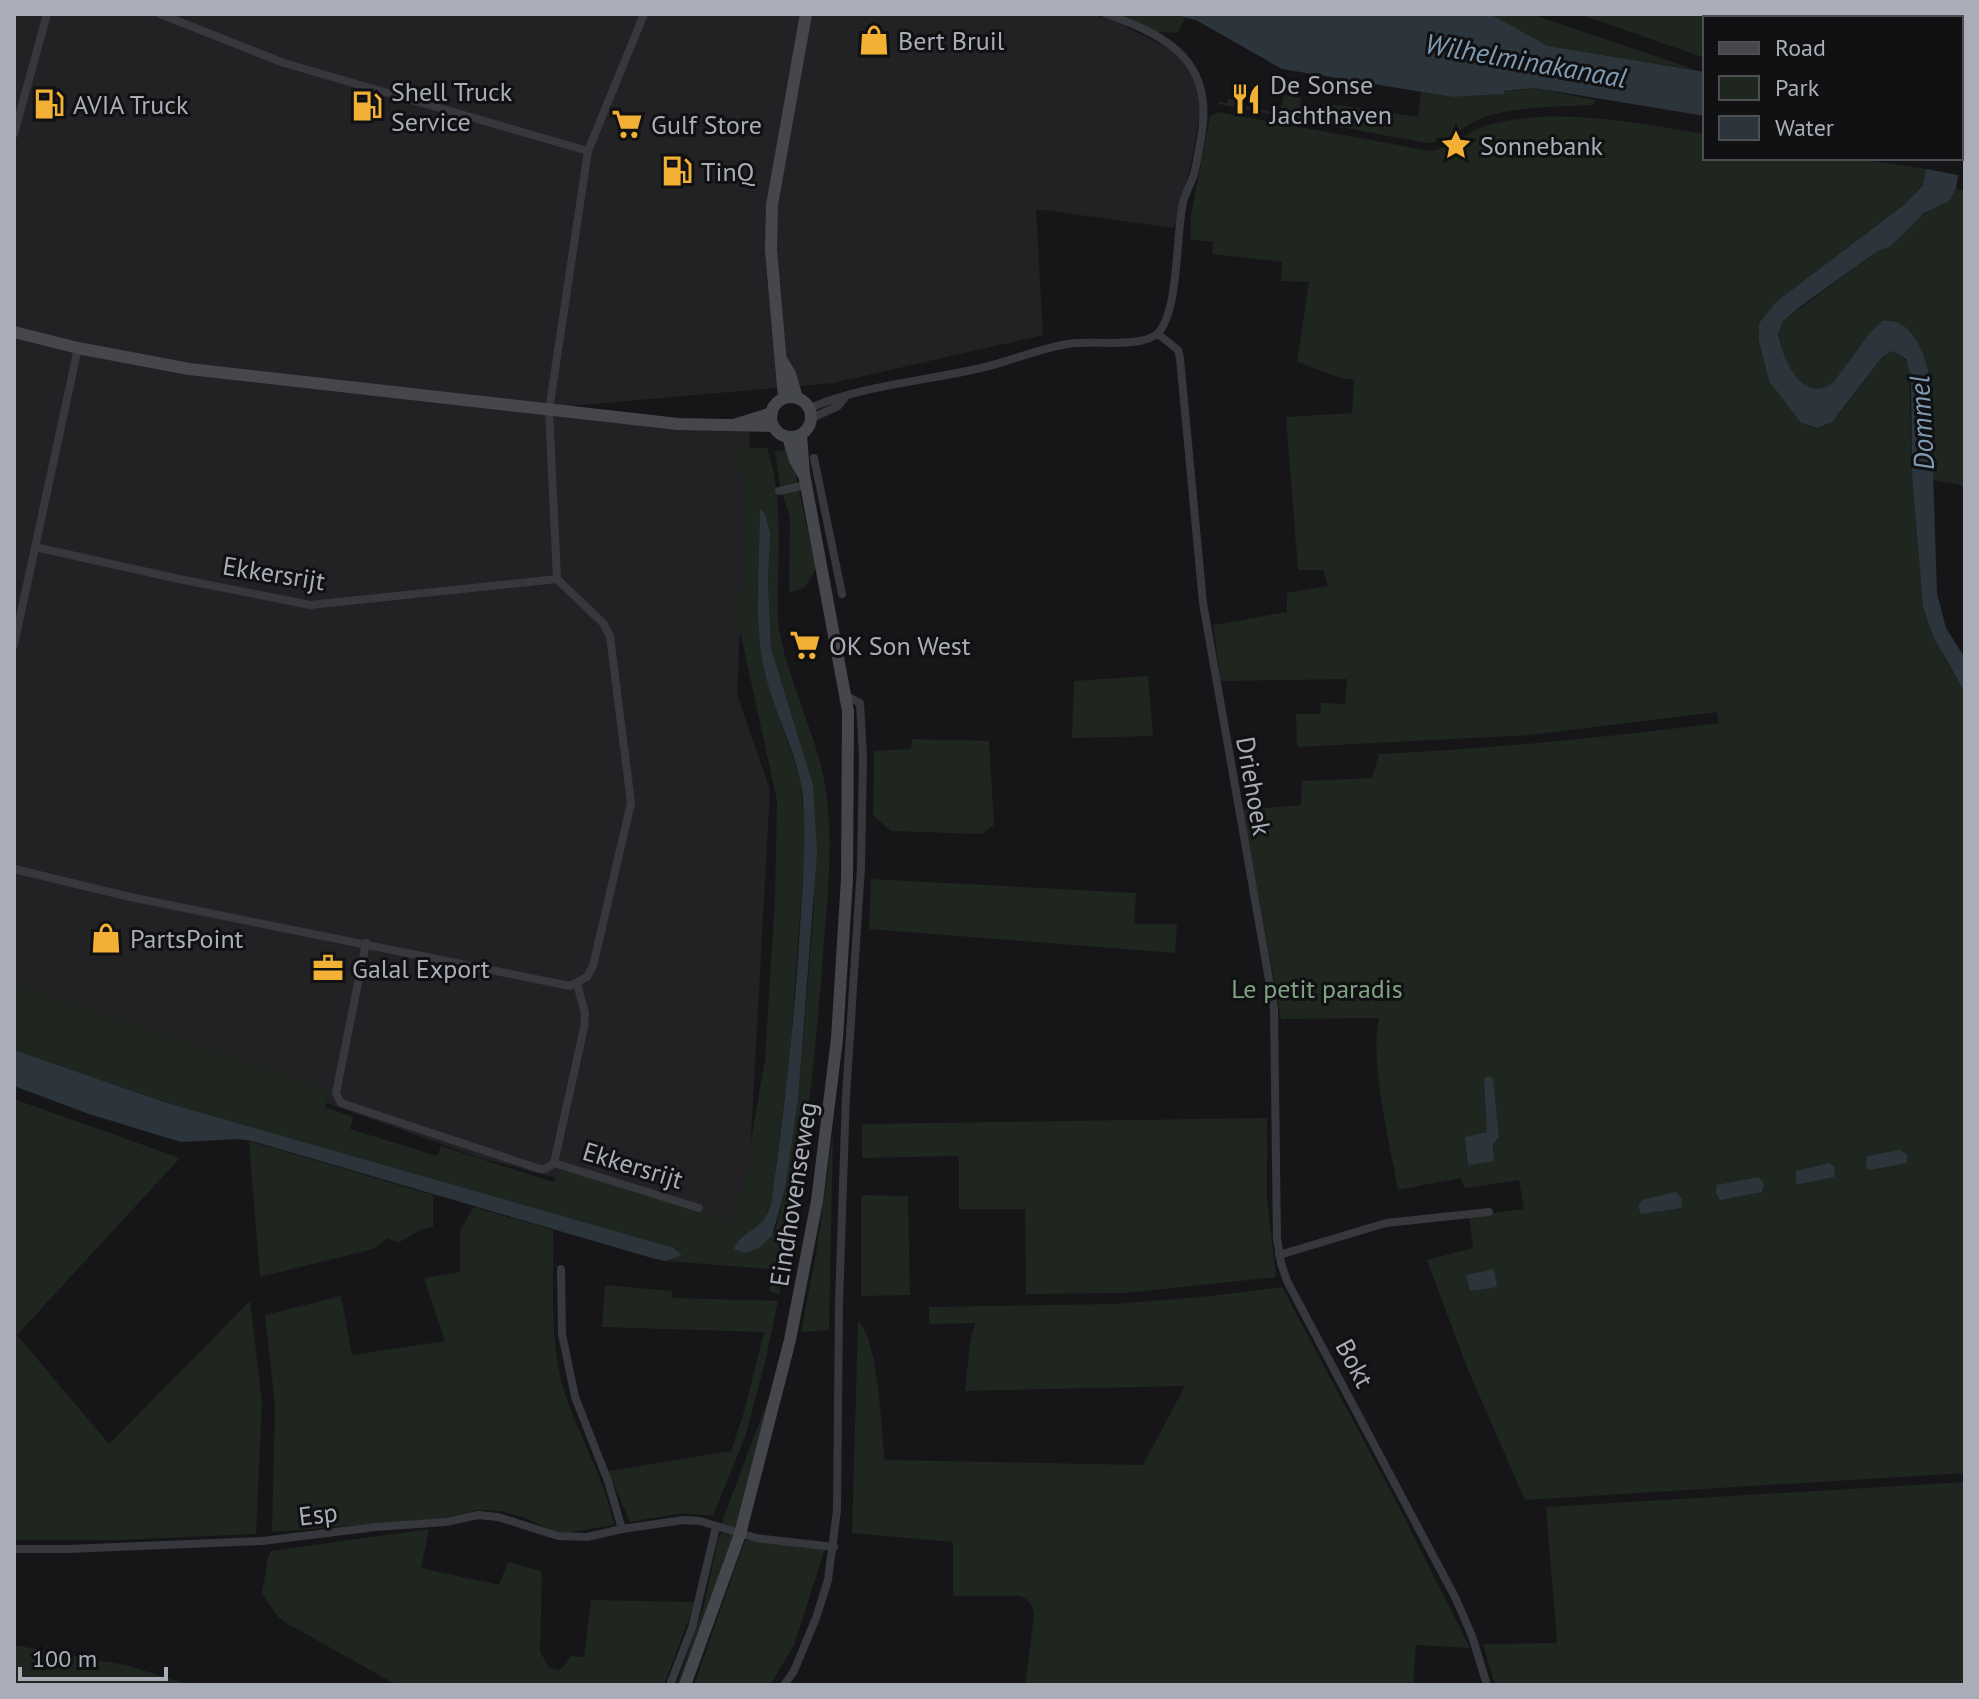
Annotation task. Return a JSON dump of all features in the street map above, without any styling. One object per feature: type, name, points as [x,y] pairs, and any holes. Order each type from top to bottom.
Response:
[{"type":"main road","points":[[14,332],[78,348],[189,369],[678,424],[734,425],[773,419],[794,436],[810,425],[811,413],[791,398],[780,375],[782,361],[771,250],[772,205],[806,14]]},
{"type":"main road","points":[[773,419],[778,402],[791,398]]},
{"type":"main road","name":"Eindhovenseweg","points":[[685,1685],[740,1534],[790,1340],[817,1201],[837,1039],[847,879],[849,751],[845,695],[818,513],[795,460],[794,436]]},
{"type":"street","points":[[14,134],[47,14]]},
{"type":"street","points":[[160,14],[284,63],[588,151]]},
{"type":"street","points":[[14,869],[130,897],[366,943],[495,972],[570,986],[587,977],[593,966],[631,803],[610,636],[603,623],[557,579],[549,410],[588,151],[644,14]]},
{"type":"street","points":[[811,413],[838,406],[844,398],[884,387],[982,368],[1073,343],[1144,341],[1158,334],[1170,305],[1183,202],[1194,174],[1205,106],[1195,72],[1182,55],[1154,36],[1106,14]]},
{"type":"street","name":"Driehoek","points":[[1158,334],[1178,350],[1180,358],[1203,603],[1274,1008],[1279,1255]]},
{"type":"street","points":[[14,645],[78,348]]},
{"type":"street","name":"Eindhovenseweg","points":[[814,458],[818,513],[842,594]]},
{"type":"street","points":[[779,491],[805,480]]},
{"type":"street","name":"Ekkersrijt","points":[[35,547],[310,605],[557,579]]},
{"type":"street","name":"Eindhovenseweg","points":[[784,1685],[794,1671],[816,1618],[834,1547],[837,1510],[843,1173],[859,919],[863,756],[860,703],[845,695]]},
{"type":"street","name":"Ekkersrijt","points":[[366,943],[336,1093],[341,1103],[540,1169],[554,1163],[584,1028],[585,1013],[577,984]]},
{"type":"street","name":"Ekkersrijt","points":[[554,1163],[699,1208]]},
{"type":"street","points":[[1279,1255],[1386,1223],[1489,1212]]},
{"type":"street","name":"Bokt","points":[[1279,1255],[1287,1281],[1464,1617],[1487,1685]]},
{"type":"street","points":[[561,1269],[562,1334],[575,1397],[608,1481],[622,1529]]},
{"type":"street","name":"Esp","points":[[14,1549],[262,1541],[446,1522],[478,1515],[498,1517],[558,1536],[587,1537],[684,1520],[756,1538],[834,1547]]},
{"type":"street","points":[[670,1685],[692,1628],[716,1527]]},
{"type":"shaded area","points":[[14,14],[1091,14],[1119,23],[1164,46],[1179,56],[1190,72],[1198,91],[1200,113],[1191,164],[1174,228],[1036,209],[1043,335],[833,383],[547,408],[750,430],[737,694],[770,790],[746,1227],[480,1158],[14,991]]},
{"type":"green space","points":[[1118,14],[1169,14],[1185,18],[1178,33],[1157,32]]},
{"type":"green space","points":[[1490,14],[1531,14],[1696,70],[1548,46]]},
{"type":"green space","points":[[1579,14],[1710,16],[1703,16],[1703,57]]},
{"type":"green space","points":[[1808,14],[1965,14],[1965,57],[1963,16]]},
{"type":"green space","points":[[1535,88],[1595,100],[1594,105],[1514,110],[1480,119],[1443,140],[1426,143],[1218,104],[1227,103],[1228,99],[1236,100],[1236,105],[1280,113],[1284,95],[1301,98],[1300,107],[1322,111],[1324,103],[1418,117],[1421,92],[1453,97],[1503,94],[1501,92]]},
{"type":"green space","name":"Le petit paradis","points":[[1218,112],[1430,151],[1491,124],[1545,117],[1598,118],[1703,134],[1703,160],[1866,160],[1926,169],[1923,184],[1904,205],[1777,301],[1759,323],[1759,341],[1769,381],[1801,423],[1817,428],[1826,426],[1839,414],[1883,356],[1893,351],[1900,354],[1909,366],[1912,475],[1923,607],[1945,659],[1965,693],[1965,1473],[1525,1500],[1466,1365],[1427,1260],[1473,1248],[1469,1216],[1524,1209],[1519,1180],[1469,1188],[1464,1187],[1461,1178],[1398,1190],[1379,1079],[1379,1018],[1281,1019],[1243,810],[1301,805],[1302,781],[1372,778],[1379,754],[1549,742],[1719,723],[1717,712],[1529,735],[1297,747],[1296,714],[1320,714],[1321,703],[1345,704],[1347,679],[1221,681],[1213,625],[1287,612],[1287,593],[1328,586],[1323,570],[1298,570],[1286,417],[1352,413],[1354,380],[1297,362],[1309,282],[1281,281],[1282,262],[1212,254],[1213,242],[1190,239],[1191,215],[1210,116]],"holes":[[[1493,1078],[1499,1137],[1493,1144],[1494,1160],[1465,1137],[1487,1132]]]},
{"type":"green space","points":[[1956,189],[1965,190],[1965,486],[1933,480],[1930,388],[1917,342],[1905,327],[1887,320],[1859,347],[1833,384],[1817,390],[1808,388],[1793,374],[1778,334],[1783,321],[1890,244],[1920,217],[1948,201]]},
{"type":"green space","points":[[785,446],[793,463],[816,569],[805,587],[789,593],[790,518],[780,485],[775,451],[784,450]]},
{"type":"green space","points":[[738,447],[767,448],[775,480],[778,513],[779,628],[822,770],[830,852],[811,1083],[779,1295],[769,1291],[773,1273],[769,1269],[665,1261],[681,1254],[674,1248],[167,1103],[14,1050],[14,985],[329,1090],[325,1107],[353,1117],[350,1129],[437,1156],[441,1146],[553,1182],[561,1169],[735,1221],[749,1163],[765,1060],[775,898],[777,801],[740,631],[744,501]],"holes":[[[761,509],[769,561],[771,648],[813,785],[814,909],[798,1100],[785,1189],[776,1228],[759,1248],[739,1239],[762,1225],[771,1204],[790,1054],[804,860],[800,778],[771,694],[759,638],[757,595]]]},
{"type":"green space","points":[[1148,676],[1153,736],[1072,738],[1074,681]]},
{"type":"green space","points":[[912,739],[989,741],[994,825],[982,834],[891,831],[873,815],[874,751],[911,749]]},
{"type":"green space","points":[[871,879],[1136,893],[1134,924],[1177,924],[1175,953],[869,929]]},
{"type":"green space","points":[[14,1099],[180,1158],[17,1335],[109,1444],[250,1301],[262,1402],[256,1534],[119,1540],[14,1540]]},
{"type":"green space","points":[[1267,1118],[1267,1198],[1276,1277],[1126,1293],[1026,1294],[1025,1209],[959,1209],[959,1156],[862,1158],[862,1124]]},
{"type":"green space","points":[[833,1134],[829,1330],[801,1332],[816,1254]]},
{"type":"green space","points":[[249,1141],[433,1195],[433,1227],[420,1230],[398,1243],[388,1238],[373,1249],[260,1277]]},
{"type":"green space","points":[[861,1195],[908,1196],[910,1295],[861,1296]]},
{"type":"green space","points":[[473,1207],[553,1230],[553,1311],[559,1372],[604,1490],[614,1525],[566,1533],[523,1517],[478,1510],[438,1519],[272,1532],[275,1405],[265,1315],[341,1296],[352,1355],[445,1341],[424,1278],[460,1272],[460,1232]]},
{"type":"green space","points":[[605,1285],[672,1291],[673,1298],[778,1301],[745,1437],[713,1516],[683,1513],[630,1522],[608,1471],[731,1451],[764,1332],[602,1327]]},
{"type":"green space","points":[[1282,1287],[1470,1648],[1416,1645],[1413,1685],[1025,1685],[1034,1616],[1032,1606],[1026,1599],[1020,1596],[953,1596],[953,1542],[852,1533],[858,1321],[871,1346],[875,1365],[885,1460],[1143,1465],[1185,1386],[965,1391],[975,1323],[929,1324],[929,1307],[1115,1304]]},
{"type":"green space","points":[[770,1394],[736,1529],[723,1524],[723,1519]]},
{"type":"green space","points":[[1965,1482],[1965,1685],[1495,1685],[1483,1644],[1557,1643],[1546,1507]]},
{"type":"green space","points":[[429,1529],[421,1568],[499,1585],[508,1562],[542,1571],[540,1652],[549,1667],[558,1670],[571,1656],[584,1657],[591,1600],[695,1602],[664,1685],[397,1685],[288,1624],[278,1617],[262,1594],[271,1551]]},
{"type":"green space","points":[[723,1533],[733,1536],[677,1685],[704,1605],[719,1536]]},
{"type":"green space","points":[[745,1540],[825,1549],[794,1645],[770,1685],[694,1685]]},
{"type":"green space","points":[[14,1645],[130,1666],[189,1685],[14,1685]]},
{"type":"water","name":"Wilhelminakanaal","points":[[1169,14],[1490,14],[1548,46],[1703,72],[1703,116],[1535,88],[1504,91],[1504,94],[1453,97],[1282,69],[1196,20]]},
{"type":"water","points":[[1699,14],[1814,16],[1710,16]]},
{"type":"water","name":"Dommel","points":[[1926,169],[1958,175],[1956,189],[1949,201],[1924,213],[1891,246],[1876,252],[1801,306],[1783,321],[1778,334],[1795,376],[1812,388],[1833,383],[1882,321],[1902,325],[1916,340],[1930,381],[1937,594],[1946,628],[1965,658],[1965,693],[1934,638],[1923,607],[1912,475],[1911,377],[1906,359],[1893,351],[1883,356],[1832,422],[1818,428],[1801,423],[1769,381],[1759,341],[1759,323],[1777,301],[1904,205],[1923,185]]},
{"type":"water","points":[[760,508],[765,514],[770,533],[768,582],[771,648],[813,785],[817,853],[798,1100],[785,1189],[772,1236],[759,1248],[744,1253],[734,1249],[742,1237],[763,1221],[771,1204],[792,1030],[804,847],[801,783],[770,692],[759,635]]},
{"type":"water","points":[[14,1050],[167,1103],[674,1248],[682,1255],[665,1261],[652,1258],[252,1141],[181,1142],[89,1114],[14,1086]]},
{"type":"water","points":[[1489,1076],[1493,1078],[1499,1137],[1493,1144],[1494,1161],[1468,1165],[1465,1137],[1487,1132],[1484,1079]]},
{"type":"water","points":[[1900,1150],[1907,1154],[1907,1163],[1870,1170],[1866,1168],[1867,1156]]},
{"type":"water","points":[[1829,1163],[1835,1168],[1834,1177],[1796,1183],[1796,1171]]},
{"type":"water","points":[[1759,1177],[1764,1184],[1762,1192],[1720,1200],[1716,1193],[1717,1185]]},
{"type":"water","points":[[1676,1192],[1682,1199],[1681,1208],[1641,1214],[1638,1206],[1642,1200]]},
{"type":"water","points":[[1494,1269],[1497,1287],[1470,1291],[1466,1275]]},
{"type":"place","name":"Bert Bruil","points":[[874,40]]},
{"type":"place","name":"De Sonse Jachthaven","points":[[1246,99]]},
{"type":"place","name":"AVIA Truck","points":[[49,104]]},
{"type":"place","name":"Shell Truck Service","points":[[367,106]]},
{"type":"place","name":"Gulf Store","points":[[627,124]]},
{"type":"place","name":"Sonnebank","points":[[1456,145]]},
{"type":"place","name":"TinQ","points":[[677,171]]},
{"type":"place","name":"OK Son West","points":[[805,645]]},
{"type":"place","name":"PartsPoint","points":[[106,938]]},
{"type":"place","name":"Galal Export","points":[[328,968]]}]
